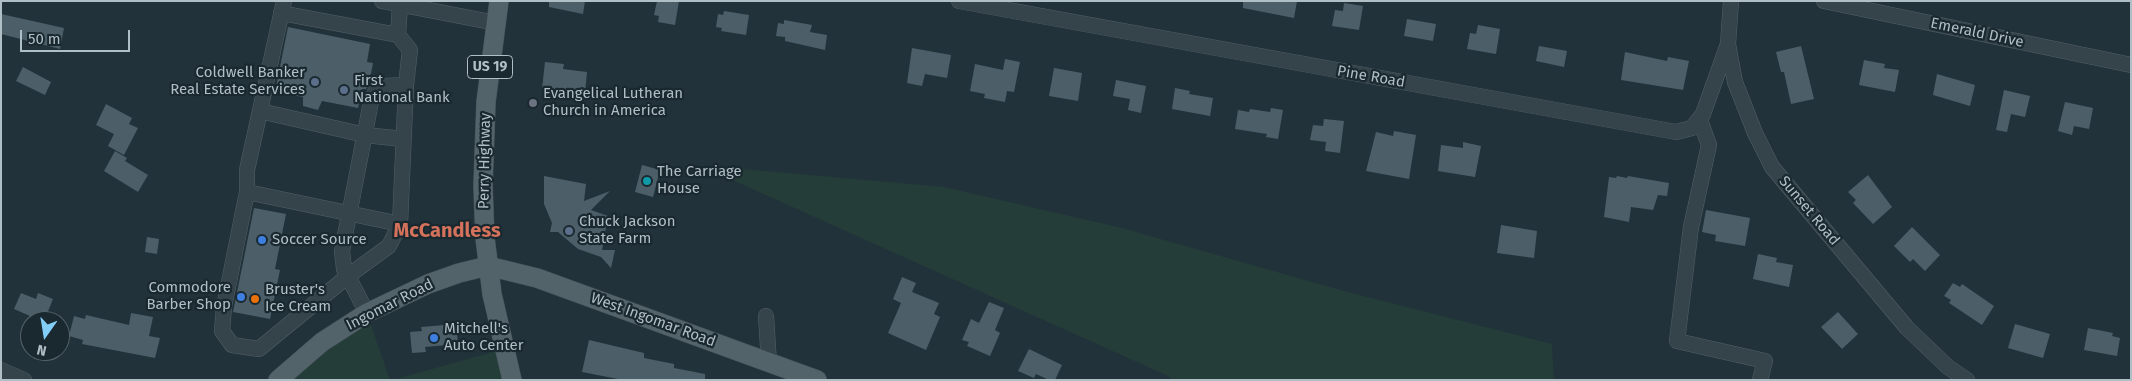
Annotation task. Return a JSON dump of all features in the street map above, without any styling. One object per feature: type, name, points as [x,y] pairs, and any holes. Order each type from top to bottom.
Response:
[{"type":"main road","name":"Perry Highway","points":[[499,1],[486,102],[483,160],[484,212],[488,266],[512,380]]},
{"type":"main road","name":"Ingomar Road","points":[[278,380],[322,342],[367,313],[428,284],[459,273],[488,266]]},
{"type":"main road","name":"West Ingomar Road","points":[[488,266],[537,278],[817,380]]},
{"type":"street","points":[[382,1],[496,23]]},
{"type":"street","name":"Pine Road","points":[[959,1],[1665,130],[1684,131],[1700,120]]},
{"type":"street","name":"Sunset Road","points":[[1731,1],[1728,44],[1733,73],[1741,99],[1772,167],[1907,328],[1948,367],[1967,380]]},
{"type":"street","name":"Emerald Drive","points":[[1824,1],[2131,65]]},
{"type":"street","points":[[398,35],[400,5]]},
{"type":"street","points":[[282,7],[398,35],[410,50],[406,85],[400,224],[389,246],[348,276],[259,349],[232,345],[222,331],[224,307],[248,192],[247,170],[282,7]]},
{"type":"street","points":[[1728,44],[1708,105],[1700,120],[1709,145],[1691,227],[1677,341],[1765,361],[1760,380]]},
{"type":"street","points":[[367,313],[348,276],[342,260],[342,251],[371,102],[376,90],[383,86],[406,85]]},
{"type":"street","points":[[260,111],[364,134],[403,139]]},
{"type":"street","points":[[248,192],[400,224]]},
{"type":"street","points":[[766,316],[770,363]]},
{"type":"street","points":[[1,370],[24,380]]},
{"type":"green space","points":[[699,165],[944,187],[1122,228],[1344,291],[1552,344],[1554,380],[1172,380],[1168,376]]},
{"type":"green space","points":[[367,313],[390,380],[278,380]]},
{"type":"green space","points":[[504,349],[512,380],[392,380]]},
{"type":"building","points":[[549,1],[585,1],[583,14],[549,7]]},
{"type":"building","points":[[657,1],[679,1],[675,25],[658,22],[659,16],[654,15]]},
{"type":"building","points":[[1243,1],[1297,1],[1294,18],[1243,8]]},
{"type":"building","points":[[1344,3],[1363,6],[1359,30],[1332,26],[1335,10],[1343,11]]},
{"type":"building","points":[[724,11],[749,15],[746,35],[721,31],[722,28],[716,27],[718,14],[723,15]]},
{"type":"building","points":[[1,14],[64,28],[60,49],[1,34]]},
{"type":"building","points":[[1407,19],[1436,24],[1433,41],[1404,36]]},
{"type":"building","points":[[784,20],[812,25],[810,32],[827,35],[825,50],[785,41],[785,37],[776,36],[778,23],[784,24]]},
{"type":"building","points":[[1478,25],[1500,29],[1496,54],[1467,49],[1470,33],[1476,34]]},
{"type":"building","points":[[288,27],[370,44],[367,62],[373,63],[369,85],[366,89],[362,89],[358,108],[322,101],[318,110],[303,106],[303,97],[275,92]]},
{"type":"building","points":[[1539,46],[1567,51],[1564,67],[1536,61]]},
{"type":"building","points":[[1801,46],[1814,99],[1791,104],[1784,72],[1781,72],[1776,52]]},
{"type":"building","points":[[912,48],[951,55],[947,78],[925,74],[922,86],[907,83]]},
{"type":"building","points":[[1625,52],[1667,61],[1668,57],[1689,61],[1683,90],[1621,80]]},
{"type":"building","points":[[1005,59],[1020,62],[1014,92],[1007,91],[1005,102],[984,98],[985,94],[970,91],[975,64],[1003,70]]},
{"type":"building","points":[[1864,60],[1885,64],[1884,68],[1899,70],[1895,92],[1859,85]]},
{"type":"building","points":[[545,62],[564,64],[563,69],[587,72],[585,93],[542,89]]},
{"type":"building","points":[[23,67],[51,82],[45,95],[16,81]]},
{"type":"building","points":[[1054,68],[1082,73],[1078,101],[1049,96]]},
{"type":"building","points":[[1937,74],[1975,85],[1970,106],[1933,95]]},
{"type":"building","points":[[1116,80],[1146,86],[1141,113],[1128,110],[1130,99],[1113,96]]},
{"type":"building","points":[[1175,88],[1190,91],[1189,94],[1213,98],[1210,116],[1172,109]]},
{"type":"building","points":[[2004,90],[2030,96],[2025,117],[2011,114],[2007,132],[1996,130]]},
{"type":"building","points":[[2065,102],[2093,108],[2089,129],[2074,126],[2072,135],[2058,131]]},
{"type":"building","points":[[106,104],[132,118],[129,124],[138,128],[124,155],[108,146],[114,134],[96,125]]},
{"type":"building","points":[[1271,108],[1283,110],[1278,139],[1266,137],[1267,134],[1235,129],[1238,110],[1249,112],[1250,109],[1270,112]]},
{"type":"building","points":[[1324,119],[1344,121],[1340,153],[1325,151],[1326,142],[1310,140],[1313,125],[1323,126]]},
{"type":"building","points":[[1394,131],[1416,135],[1409,179],[1366,171],[1376,132],[1393,136]]},
{"type":"building","points":[[1463,142],[1481,146],[1475,177],[1438,171],[1441,145],[1463,148]]},
{"type":"building","points":[[115,151],[127,158],[125,161],[148,175],[138,192],[104,171]]},
{"type":"building","name":"The Carriage House","points":[[642,165],[660,170],[653,197],[635,192]]},
{"type":"building","points":[[1868,175],[1892,207],[1873,224],[1853,203],[1856,200],[1848,192]]},
{"type":"building","points":[[544,176],[586,184],[584,201],[610,191],[591,210],[608,216],[602,250],[615,250],[611,268],[601,257],[578,249],[558,232],[550,232],[552,223],[544,204]]},
{"type":"building","points":[[1617,176],[1669,183],[1667,196],[1658,195],[1653,210],[1631,207],[1629,222],[1604,217],[1609,177],[1616,178]]},
{"type":"building","points":[[254,208],[286,214],[275,269],[280,270],[270,319],[233,312]]},
{"type":"building","points":[[1706,210],[1750,218],[1745,246],[1715,241],[1716,235],[1702,232]]},
{"type":"building","points":[[1501,225],[1537,231],[1534,258],[1497,253]]},
{"type":"building","points":[[1912,227],[1940,255],[1925,271],[1913,259],[1910,262],[1894,246]]},
{"type":"building","points":[[147,237],[159,239],[157,254],[145,252]]},
{"type":"building","points":[[1758,254],[1777,258],[1776,262],[1793,265],[1789,287],[1753,279]]},
{"type":"building","points":[[902,277],[916,283],[912,292],[939,303],[934,314],[940,317],[926,350],[888,333],[901,303],[893,299]]},
{"type":"building","points":[[1953,283],[1960,287],[1962,284],[1994,306],[1982,325],[1949,303],[1951,300],[1944,296]]},
{"type":"building","points":[[21,293],[36,299],[38,293],[53,299],[48,311],[20,312],[14,309]]},
{"type":"building","points":[[989,302],[1004,308],[995,330],[1000,333],[990,356],[967,346],[969,342],[962,340],[971,319],[979,323]]},
{"type":"building","points":[[1838,312],[1858,334],[1842,349],[1821,327]]},
{"type":"building","points":[[131,313],[153,317],[149,336],[160,338],[155,358],[82,344],[83,340],[70,336],[74,316],[85,319],[86,315],[129,325]]},
{"type":"building","name":"Mitchell's Auto Center","points":[[456,324],[458,344],[425,347],[426,352],[412,353],[410,332],[422,331],[421,327]]},
{"type":"building","points":[[2015,324],[2050,334],[2043,358],[2008,348]]},
{"type":"building","points":[[2088,328],[2113,333],[2112,336],[2120,338],[2117,356],[2084,350]]},
{"type":"building","points":[[589,340],[644,353],[644,358],[674,364],[674,368],[705,374],[705,380],[623,380],[582,372]]},
{"type":"building","points":[[1029,349],[1062,365],[1055,380],[1049,380],[1036,374],[1034,378],[1018,371]]},
{"type":"place","name":"Coldwell Banker Real Estate Services","points":[[315,82]]},
{"type":"place","name":"First National Bank","points":[[344,90]]},
{"type":"place","name":"Evangelical Lutheran Church in America","points":[[533,103]]},
{"type":"place","name":"The Carriage House","points":[[647,181]]},
{"type":"place","name":"Chuck Jackson State Farm","points":[[569,231]]},
{"type":"place","name":"Soccer Source","points":[[262,240]]},
{"type":"place","name":"Commodore Barber Shop","points":[[241,297]]},
{"type":"place","name":"Bruster's Ice Cream","points":[[255,299]]},
{"type":"place","name":"Mitchell's Auto Center","points":[[434,338]]},
{"type":"district","name":"McCandless","points":[[447,231]]}]
